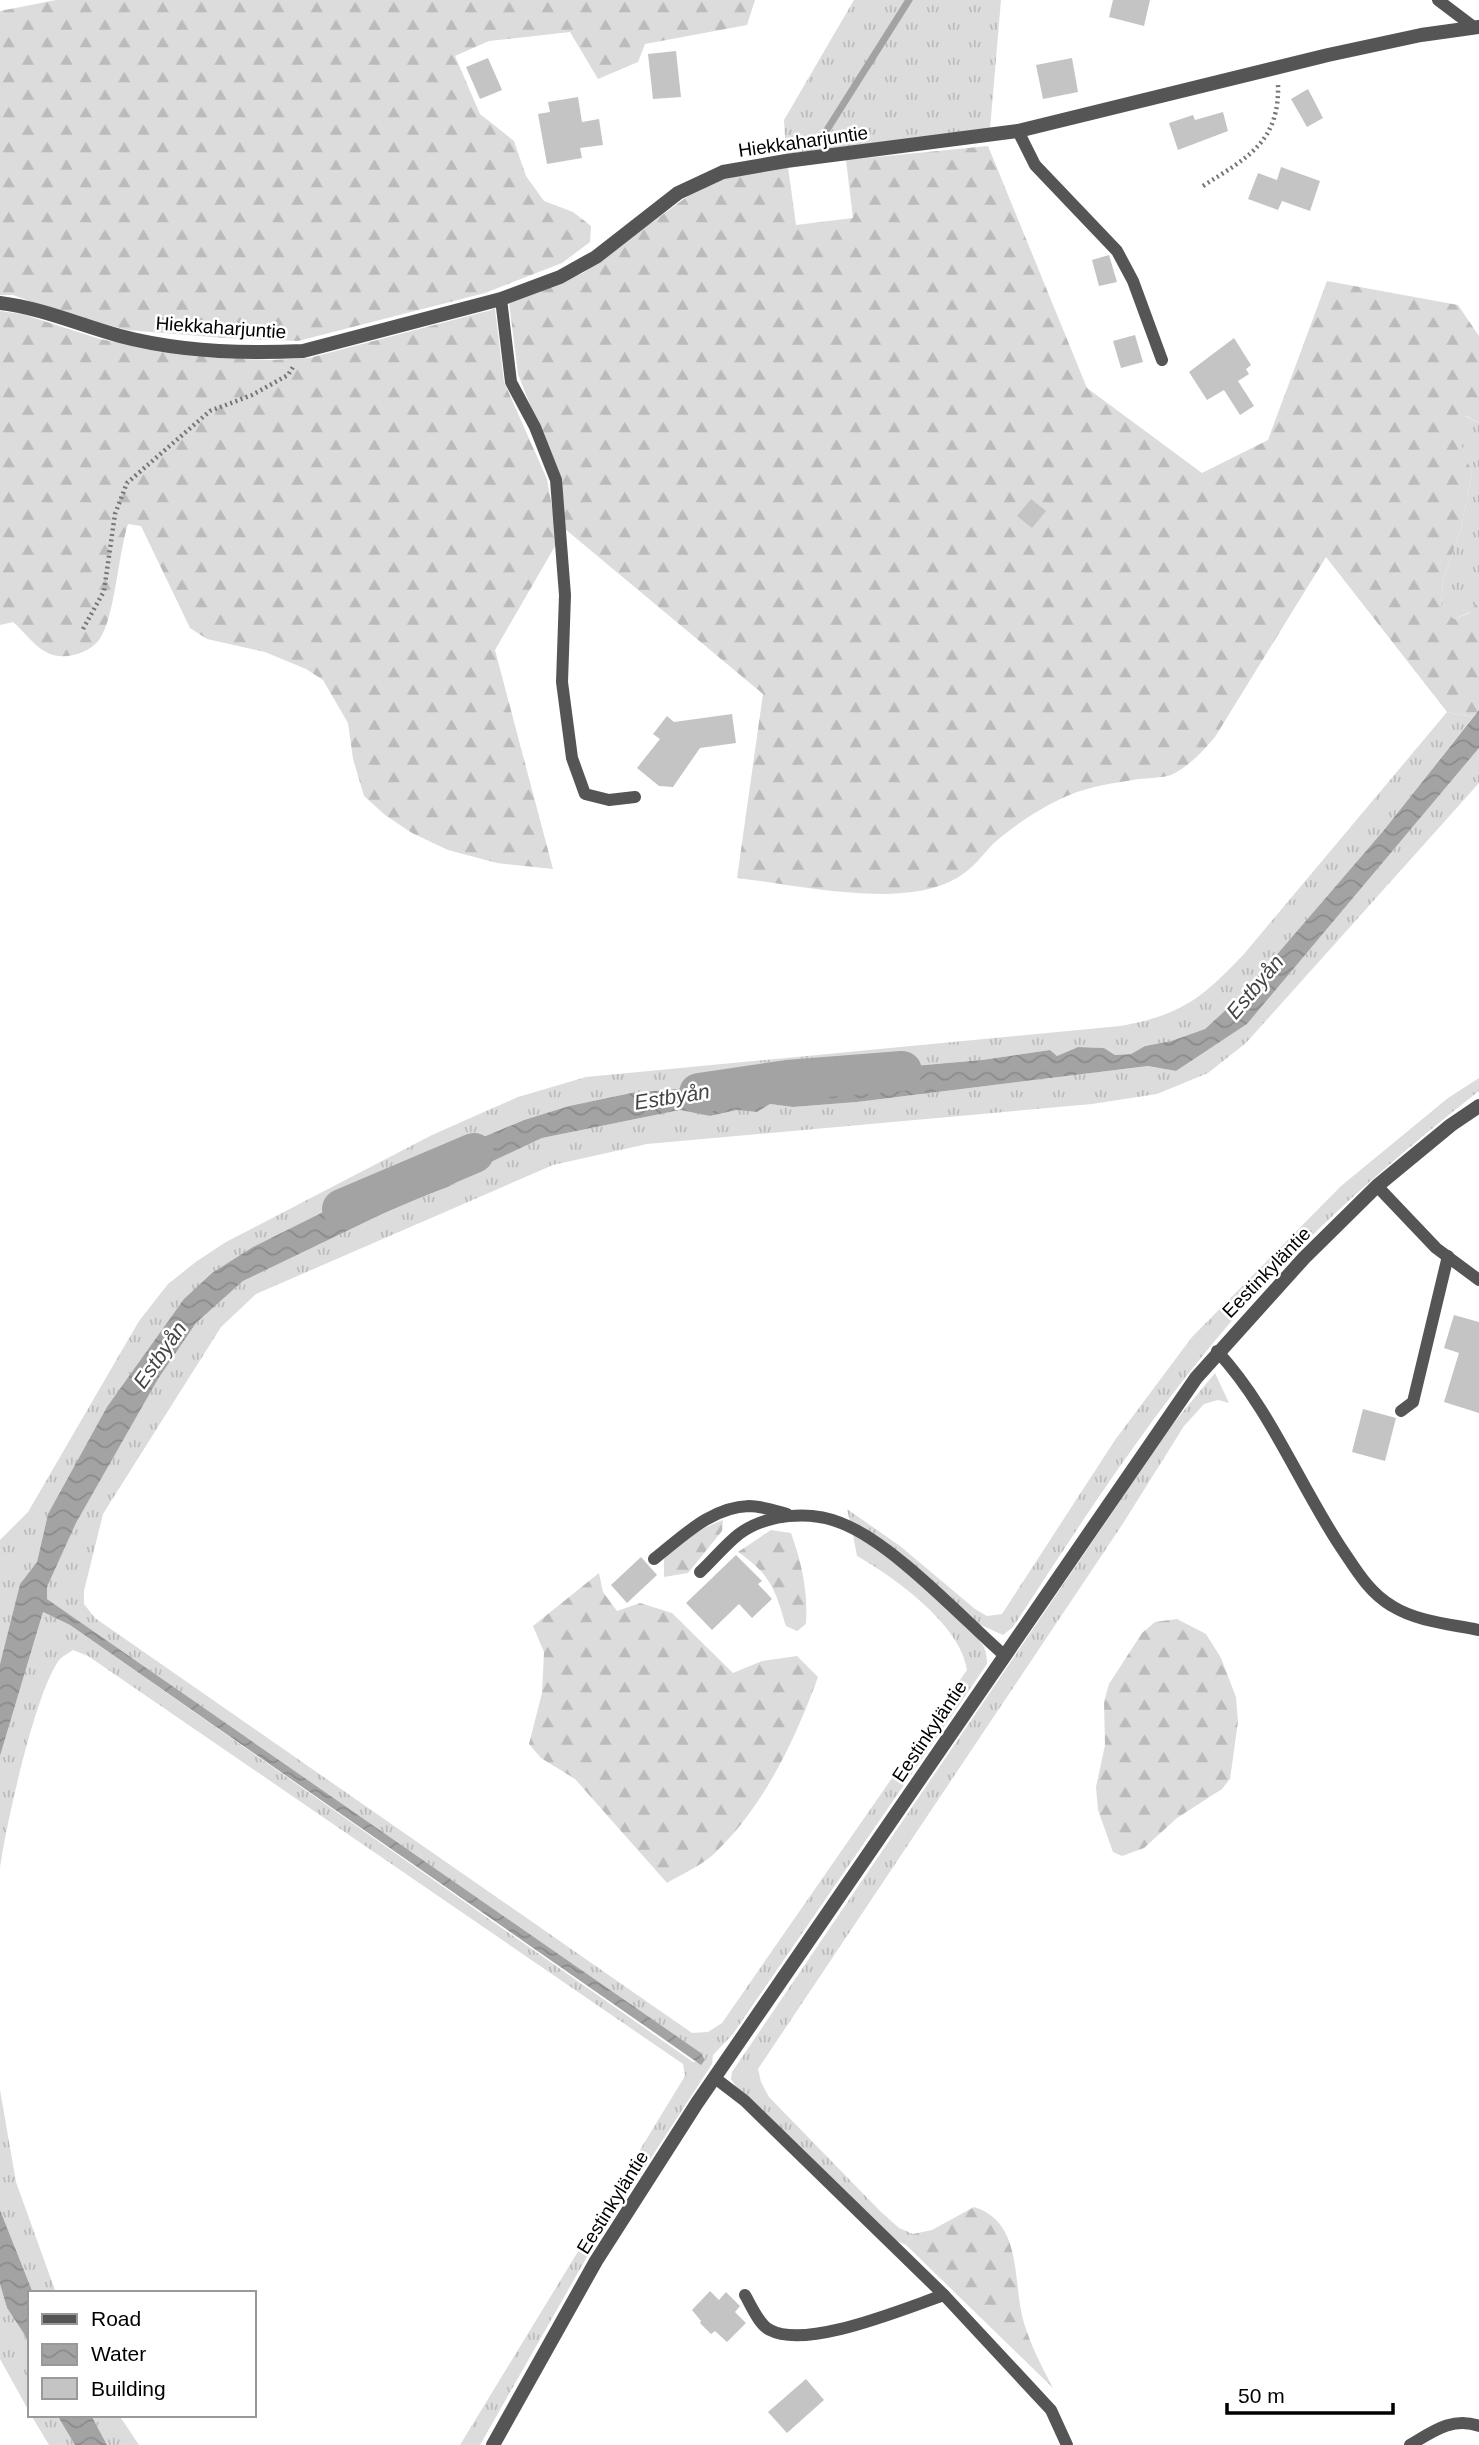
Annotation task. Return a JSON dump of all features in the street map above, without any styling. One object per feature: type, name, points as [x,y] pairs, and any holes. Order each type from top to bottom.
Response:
[{"type":"street","name":"Hiekkaharjuntie","points":[[0,303],[19,305],[123,337],[185,347],[303,351],[501,299],[560,276],[596,257],[678,193],[723,173],[786,160],[1018,131],[1421,34],[1477,28]]},
{"type":"street","name":"Eestinkyläntie","points":[[494,2445],[596,2261],[715,2078],[1144,1449],[1217,1351],[1377,1186],[1451,1125],[1479,1106]]},
{"type":"lane","points":[[1438,0],[1477,28]]},
{"type":"lane","points":[[1018,131],[1035,164],[1116,251],[1133,281],[1162,360]]},
{"type":"lane","points":[[501,299],[511,382],[535,427],[556,480],[565,595],[562,682],[572,758],[585,794],[609,800],[635,797]]},
{"type":"lane","points":[[1377,1186],[1448,1256],[1479,1280]]},
{"type":"lane","points":[[1401,1411],[1413,1402],[1448,1256]]},
{"type":"lane","points":[[1217,1351],[1250,1392],[1317,1511],[1366,1585],[1391,1606],[1421,1619],[1479,1630]]},
{"type":"lane","points":[[654,1559],[693,1527],[724,1510],[751,1506],[840,1522],[877,1543],[1004,1655]]},
{"type":"lane","points":[[700,1572],[740,1533],[788,1514]]},
{"type":"lane","points":[[715,2078],[755,2110],[944,2295],[1051,2410],[1067,2445]]},
{"type":"lane","points":[[745,2295],[767,2329],[785,2336],[842,2330],[944,2295]]},
{"type":"lane","points":[[1410,2445],[1440,2426],[1467,2421],[1479,2426]]},
{"type":"path","points":[[1203,186],[1250,156],[1270,134],[1278,102],[1277,68]]},
{"type":"path","points":[[83,629],[104,591],[115,514],[127,482],[210,411],[252,395],[288,375],[303,351]]},
{"type":"green space","points":[[56,0],[755,0],[747,25],[645,44],[638,62],[598,79],[570,32],[489,41],[455,56],[480,114],[514,141],[526,176],[544,201],[573,212],[591,226],[590,242],[562,263],[485,293],[298,341],[127,330],[60,312],[13,295],[0,295],[0,11]]},
{"type":"green space","points":[[854,0],[1001,0],[990,129],[786,154],[784,120]]},
{"type":"green space","points":[[988,146],[1087,388],[1202,473],[1268,440],[1327,281],[1458,305],[1479,336],[1479,423],[1466,416],[1456,431],[1472,473],[1461,528],[1443,580],[1441,607],[1454,619],[1469,613],[1479,600],[1479,710],[1473,717],[1447,712],[1326,557],[1215,737],[1195,758],[1171,775],[1093,787],[1058,800],[1003,835],[963,874],[935,887],[880,894],[850,893],[737,878],[763,694],[565,529],[558,477],[518,374],[509,302],[583,273],[688,196],[728,176],[788,167],[796,225],[853,218],[846,160]]},
{"type":"green space","points":[[495,309],[504,382],[547,479],[558,541],[495,650],[553,869],[497,863],[448,850],[412,833],[385,815],[364,796],[353,759],[348,723],[323,680],[306,669],[265,652],[207,639],[190,628],[141,526],[128,524],[109,617],[95,645],[70,656],[56,656],[35,644],[13,622],[0,625],[0,311],[22,314],[100,339],[156,350],[217,358],[272,360],[309,358]]},
{"type":"green space","points":[[1465,416],[1479,423],[1479,600],[1470,612],[1454,619],[1441,608],[1443,580],[1461,528],[1472,473],[1455,431]]},
{"type":"green space","points":[[1447,712],[1473,717],[1384,830],[1243,994],[1205,1029],[1171,1041],[1145,1046],[1131,1054],[1115,1055],[1104,1048],[1078,1047],[1057,1056],[1050,1050],[982,1060],[868,1070],[803,1087],[780,1084],[710,1086],[631,1093],[569,1106],[524,1120],[462,1146],[416,1178],[339,1204],[253,1247],[48,1514],[37,1562],[20,1584],[0,1664],[0,1540],[28,1512],[139,1321],[168,1284],[197,1261],[226,1242],[432,1135],[518,1097],[586,1077],[1120,1026],[1175,1010],[1203,993],[1244,954]]},
{"type":"green space","points":[[1479,748],[1479,783],[1246,1043],[1208,1073],[1157,1094],[1092,1104],[647,1144],[553,1165],[256,1294],[221,1327],[103,1514],[84,1591],[84,1604],[95,1618],[692,2033],[708,2032],[722,2023],[967,1670],[962,1653],[939,1620],[906,1589],[857,1556],[853,1535],[883,1554],[921,1584],[958,1617],[984,1649],[987,1664],[733,2034],[713,2055],[712,2064],[588,2255],[480,2445],[460,2445],[685,2076],[683,2064],[88,1656],[73,1650],[60,1659],[41,1698],[15,1793],[0,1869],[0,1756],[43,1612],[70,1625],[693,2062],[705,2060],[701,2053],[47,1599],[47,1587],[76,1523],[158,1379],[196,1323],[243,1281],[405,1203],[448,1187],[493,1161],[542,1138],[680,1110],[710,1116],[737,1110],[757,1112],[770,1104],[793,1107],[857,1102],[1148,1066],[1176,1071],[1247,1024]]},
{"type":"green space","points":[[1479,1078],[1479,1091],[1351,1198],[1235,1317],[1146,1430],[1013,1627],[1003,1635],[974,1622],[850,1522],[847,1509],[900,1546],[975,1609],[987,1616],[1002,1614],[1115,1440],[1192,1337],[1341,1186],[1448,1098]]},
{"type":"green space","points":[[1215,1373],[1229,1403],[1218,1400],[1204,1404],[1184,1426],[1122,1525],[758,2069],[769,2097],[880,2211],[899,2228],[913,2234],[906,2245],[897,2241],[737,2088],[731,2079],[732,2072],[1171,1426]]},
{"type":"green space","points":[[723,1520],[722,1531],[688,1573],[664,1577],[664,1559],[670,1553],[698,1532]]},
{"type":"green space","points":[[771,1530],[791,1533],[798,1556],[805,1589],[806,1624],[797,1631],[786,1626],[775,1592],[765,1576],[738,1552]]},
{"type":"green space","points":[[599,1573],[603,1592],[617,1611],[640,1603],[672,1613],[733,1673],[762,1661],[797,1656],[818,1677],[789,1747],[749,1813],[711,1857],[667,1883],[575,1779],[541,1758],[529,1744],[542,1693],[544,1652],[533,1626]]},
{"type":"green space","points":[[1177,1619],[1206,1634],[1221,1658],[1236,1697],[1238,1722],[1230,1779],[1222,1789],[1177,1818],[1144,1848],[1122,1856],[1113,1852],[1098,1810],[1096,1787],[1105,1745],[1104,1702],[1109,1684],[1142,1633],[1155,1622]]},
{"type":"green space","points":[[0,2090],[16,2182],[55,2291],[32,2291],[0,2210]]},
{"type":"green space","points":[[974,2207],[990,2215],[1001,2226],[1009,2240],[1024,2323],[1053,2388],[906,2245],[913,2234],[932,2230]]},
{"type":"green space","points":[[0,2284],[7,2308],[28,2340],[28,2409],[0,2359]]},
{"type":"green space","points":[[32,2417],[58,2417],[75,2445],[49,2445]]},
{"type":"green space","points":[[92,2417],[120,2417],[139,2445],[107,2445]]},
{"type":"water","points":[[1479,710],[1479,748],[1247,1024],[1176,1071],[1148,1066],[857,1102],[793,1107],[770,1104],[757,1112],[737,1110],[710,1116],[680,1110],[542,1138],[493,1161],[448,1187],[405,1203],[243,1281],[196,1323],[158,1379],[76,1523],[47,1587],[47,1599],[701,2053],[705,2060],[701,2065],[70,1625],[43,1612],[0,1756],[0,1664],[20,1584],[37,1562],[48,1514],[107,1407],[184,1299],[212,1273],[253,1247],[339,1204],[416,1178],[462,1146],[524,1120],[569,1106],[631,1093],[710,1086],[780,1084],[803,1087],[868,1070],[982,1060],[1050,1050],[1057,1056],[1078,1047],[1104,1048],[1115,1055],[1131,1054],[1145,1046],[1171,1041],[1205,1029],[1243,994],[1384,830]]},
{"type":"water","points":[[0,2210],[32,2291],[28,2291],[28,2340],[7,2308],[0,2284]]},
{"type":"water","points":[[58,2417],[92,2417],[107,2445],[75,2445]]},
{"type":"building","points":[[1113,0],[1150,0],[1144,26],[1109,17]]},
{"type":"building","points":[[676,51],[681,97],[653,99],[648,54]]},
{"type":"building","points":[[488,58],[502,90],[480,99],[466,67]]},
{"type":"building","points":[[1072,58],[1078,92],[1043,99],[1036,65]]},
{"type":"building","points":[[1308,89],[1323,118],[1307,127],[1291,99]]},
{"type":"building","points":[[578,97],[582,122],[599,119],[603,145],[580,148],[582,158],[547,164],[538,114],[550,112],[548,102]]},
{"type":"building","points":[[1223,112],[1228,131],[1178,150],[1169,123],[1193,115],[1195,120]]},
{"type":"building","points":[[1281,167],[1320,181],[1310,211],[1282,201],[1278,210],[1248,199],[1258,173],[1277,180]]},
{"type":"building","points":[[1109,255],[1117,282],[1099,286],[1092,260]]},
{"type":"building","points":[[1135,335],[1143,362],[1121,368],[1113,341]]},
{"type":"building","points":[[1234,338],[1251,365],[1246,369],[1249,374],[1238,381],[1254,406],[1240,415],[1224,390],[1207,400],[1189,372]]},
{"type":"building","points":[[1031,499],[1046,511],[1032,528],[1017,516]]},
{"type":"building","points":[[732,714],[736,743],[700,748],[673,787],[659,786],[637,768],[660,739],[653,734],[667,716],[674,722]]},
{"type":"building","points":[[1454,1315],[1479,1322],[1479,1413],[1444,1402],[1459,1353],[1444,1348]]},
{"type":"building","points":[[1363,1409],[1396,1418],[1385,1461],[1352,1452]]},
{"type":"building","points":[[736,1555],[762,1581],[758,1584],[772,1599],[752,1618],[739,1604],[712,1630],[686,1603]]},
{"type":"building","points":[[641,1557],[657,1575],[627,1603],[611,1585]]},
{"type":"building","points":[[710,2291],[719,2300],[726,2292],[740,2306],[735,2312],[746,2323],[727,2342],[715,2331],[711,2334],[692,2310]]},
{"type":"building","points":[[806,2379],[824,2400],[787,2433],[768,2412]]},
{"type":"waterway","points":[[825,133],[909,0]]},
{"type":"waterway","name":"Estbyån","points":[[699,1093],[787,1080],[902,1071]]},
{"type":"waterway","name":"Estbyån","points":[[342,1209],[474,1153]]}]
